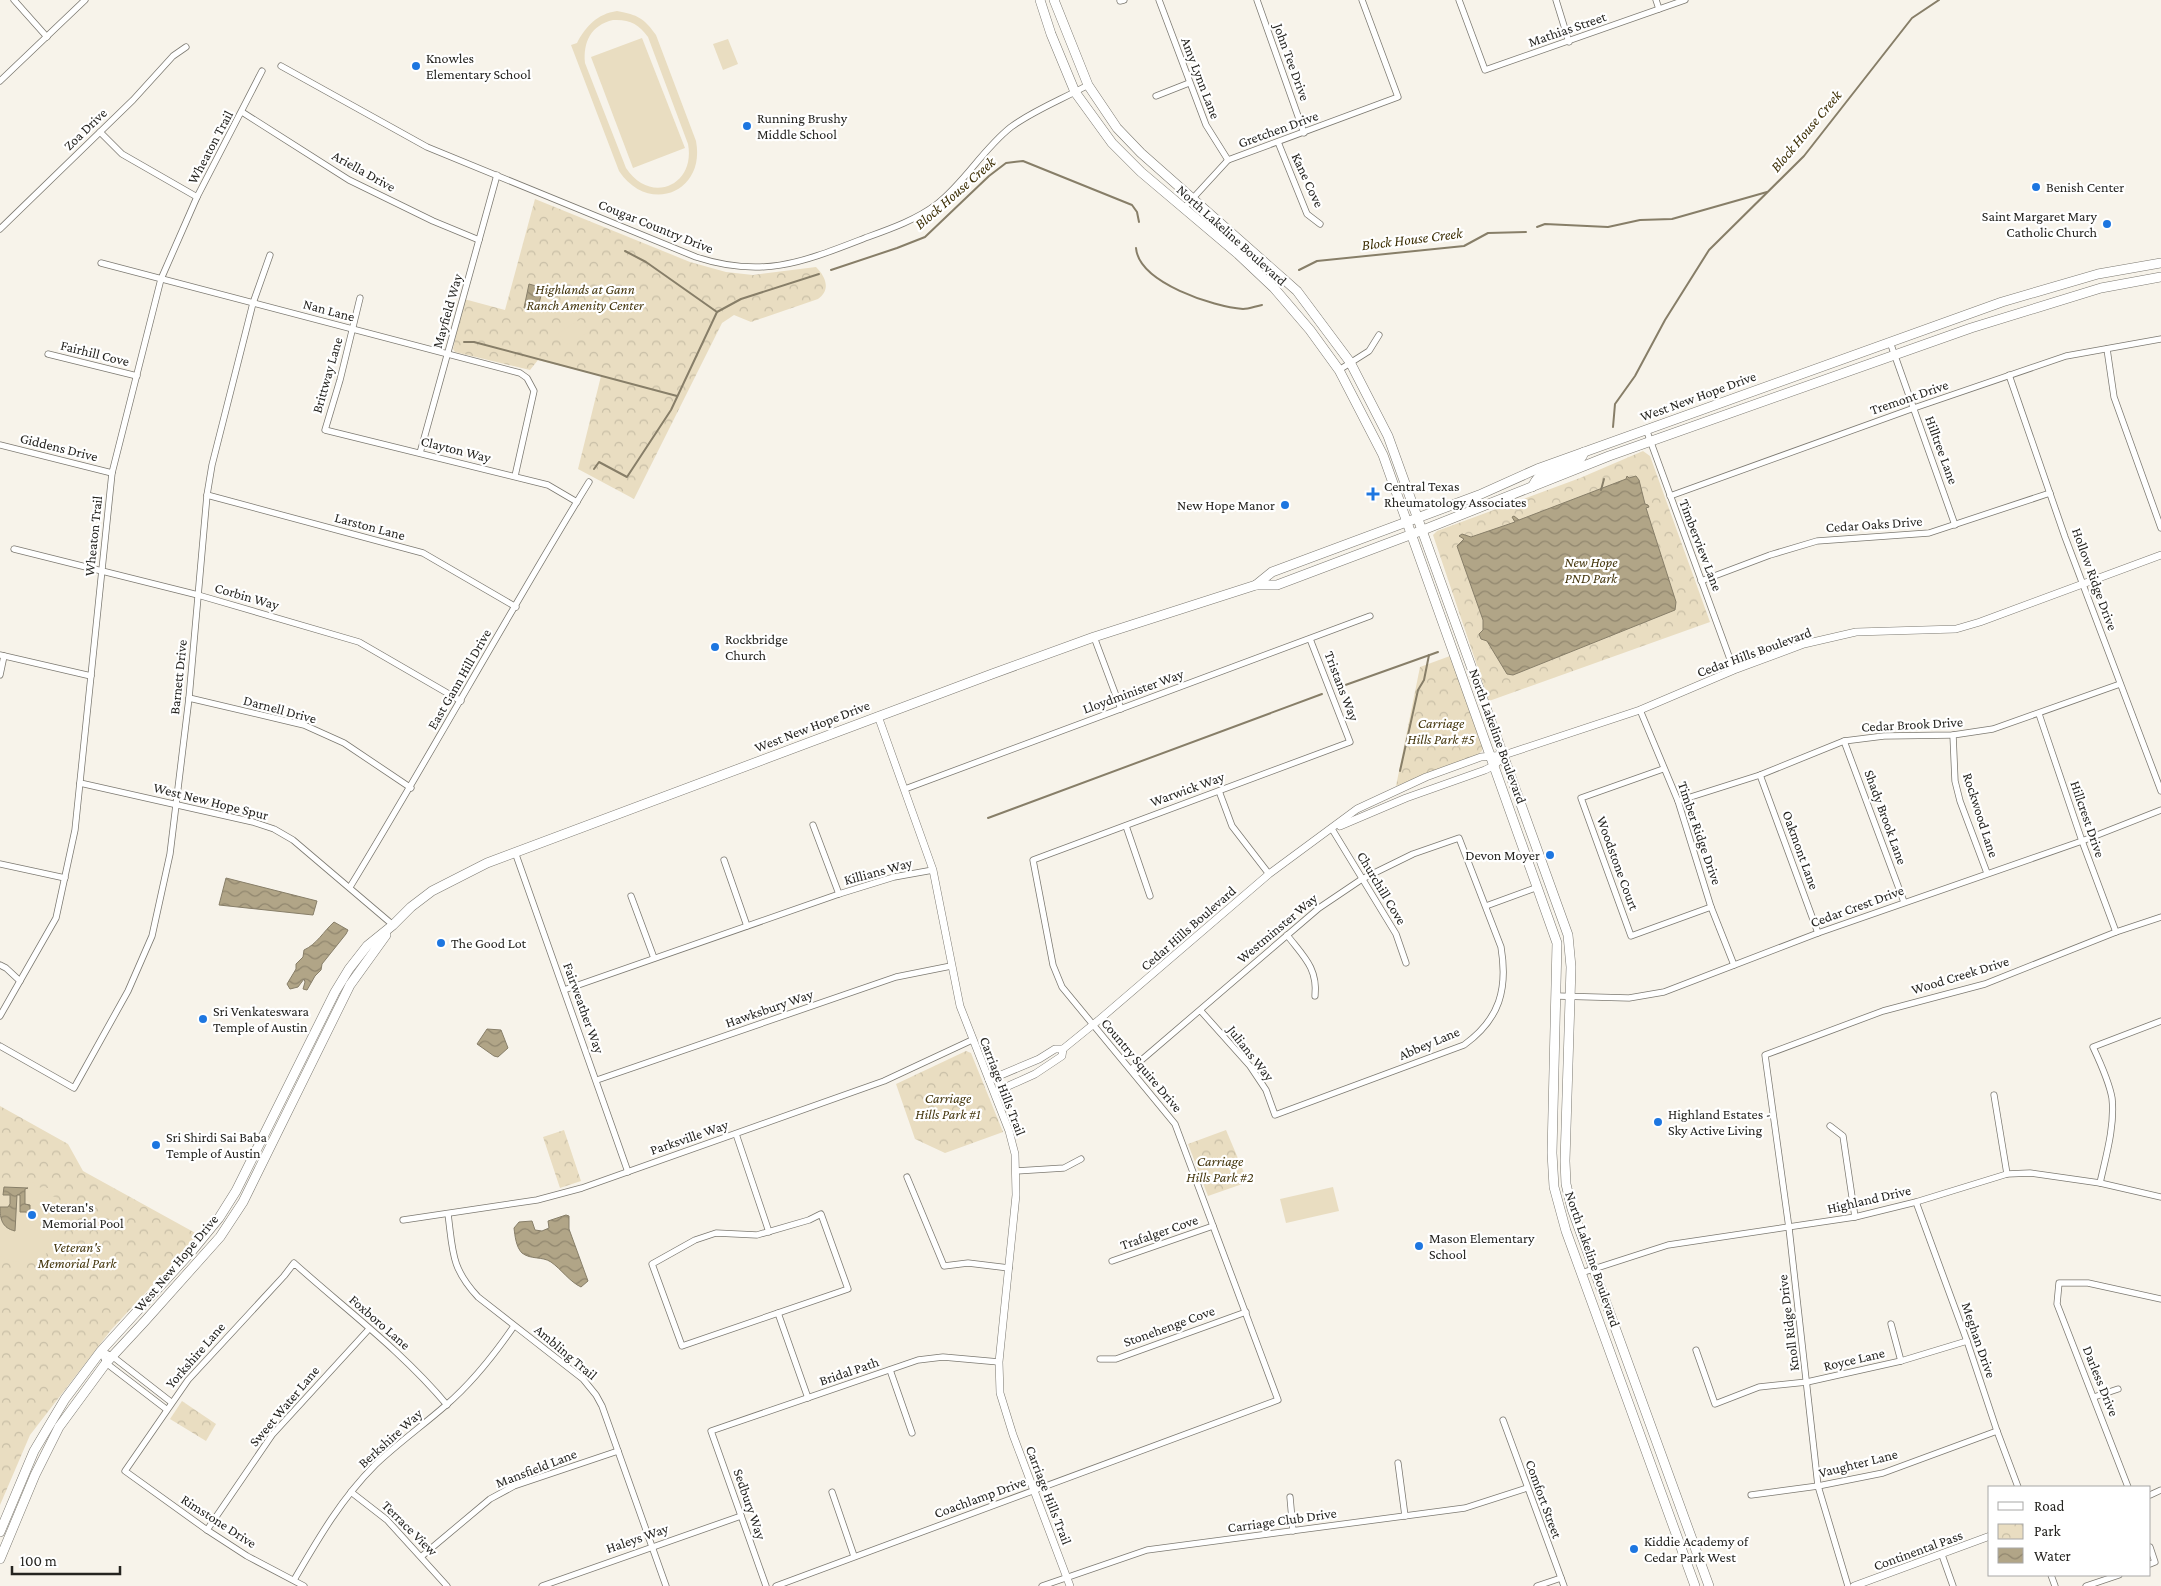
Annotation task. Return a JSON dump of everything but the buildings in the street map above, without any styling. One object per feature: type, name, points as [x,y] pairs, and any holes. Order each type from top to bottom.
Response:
[{"type":"main road","name":"North Lakeline Boulevard","points":[[1040,0],[1051,34],[1075,92],[1112,143],[1183,209],[1238,254],[1274,288],[1310,330],[1339,370],[1383,454],[1557,943],[1552,1153],[1554,1187],[1566,1232],[1695,1586]]},
{"type":"main road","name":"North Lakeline Boulevard","points":[[1054,0],[1088,85],[1118,128],[1141,154],[1297,291],[1350,362],[1388,436],[1424,530],[1568,935],[1571,950],[1566,1184],[1572,1209],[1709,1586]]},
{"type":"main road","name":"West New Hope Drive","points":[[1256,585],[1272,572],[1479,495],[1528,473],[2002,302],[2088,276],[2161,263]]},
{"type":"main road","name":"West New Hope Drive","points":[[0,1532],[34,1451],[65,1399],[101,1350],[150,1299],[219,1218],[244,1175],[335,992],[349,969],[367,946],[432,891],[487,863],[515,852],[1094,637],[1256,585],[1277,585],[1424,530],[1609,456],[2018,312],[2101,288],[2161,277]]},
{"type":"main road","points":[[1532,488],[1538,477],[1576,462],[1582,458],[1584,452]]},
{"type":"main road","name":"West New Hope Drive","points":[[0,1559],[38,1468],[59,1427],[109,1360],[220,1237],[243,1202],[350,985],[393,925]]},
{"type":"street","points":[[14,0],[47,37]]},
{"type":"street","points":[[0,81],[86,0]]},
{"type":"street","name":"Amy Lynn Lane","points":[[1159,0],[1206,125],[1228,160]]},
{"type":"street","name":"John Tee Drive","points":[[1257,0],[1304,133]]},
{"type":"street","name":"Gretchen Drive","points":[[1183,209],[1228,160],[1398,97],[1362,0]]},
{"type":"street","name":"Mathias Street","points":[[1459,0],[1485,70],[1685,0]]},
{"type":"street","points":[[1556,0],[1569,42]]},
{"type":"street","points":[[1656,0],[1659,9]]},
{"type":"street","name":"Zoa Drive","points":[[0,229],[133,100],[174,56],[186,47]]},
{"type":"street","name":"Cougar Country Drive","points":[[282,66],[414,141],[710,262],[745,268],[778,267],[818,257],[923,214],[950,192],[1004,133],[1024,119],[1088,85]]},
{"type":"street","name":"Wheaton Trail","points":[[0,1016],[56,918],[65,878],[75,830],[112,473],[161,279],[197,197],[262,70]]},
{"type":"street","points":[[1156,96],[1189,83]]},
{"type":"street","name":"Ariella Drive","points":[[242,112],[350,180],[433,221],[479,240]]},
{"type":"street","points":[[100,132],[122,154],[197,197]]},
{"type":"street","name":"Kane Cove","points":[[1278,142],[1306,214],[1320,224]]},
{"type":"street","name":"Mayfield Way","points":[[420,453],[497,175]]},
{"type":"street","name":"Barnett Drive","points":[[0,1046],[74,1088],[128,991],[152,936],[170,854],[189,698],[207,495],[212,465],[252,303],[270,255]]},
{"type":"street","name":"Nan Lane","points":[[102,263],[520,373],[531,384],[534,391],[515,476]]},
{"type":"street","name":"Brittway Lane","points":[[324,430],[340,380],[360,298]]},
{"type":"street","points":[[1339,370],[1369,351],[1379,335]]},
{"type":"street","name":"Tremont Drive","points":[[1670,496],[1914,408],[2066,356],[2161,339]]},
{"type":"street","name":"Hilltree Lane","points":[[1890,342],[1955,525]]},
{"type":"street","points":[[2107,349],[2114,397],[2161,528]]},
{"type":"street","name":"Fairhill Cove","points":[[48,354],[136,376]]},
{"type":"street","name":"Hollow Ridge Drive","points":[[2009,375],[2082,583],[2161,791]]},
{"type":"street","name":"Timberview Lane","points":[[1646,429],[1734,670]]},
{"type":"street","name":"Clayton Way","points":[[324,430],[548,485],[577,502]]},
{"type":"street","name":"Giddens Drive","points":[[0,445],[112,473]]},
{"type":"street","name":"East Gann Hill Drive","points":[[350,888],[411,788],[590,482]]},
{"type":"street","name":"Cedar Oaks Drive","points":[[1701,581],[1770,555],[1817,541],[1842,538],[1883,538],[1929,533],[2050,493]]},
{"type":"street","name":"Larston Lane","points":[[207,495],[423,553],[516,607]]},
{"type":"street","name":"Corbin Way","points":[[14,549],[198,595],[359,642],[461,701]]},
{"type":"street","name":"Cedar Hills Boulevard","points":[[989,1080],[1033,1062],[1055,1049],[1063,1049],[1093,1026],[1270,874],[1357,809],[1393,790],[1482,757],[1504,755],[1640,710],[1734,670],[1804,644],[1856,632],[1956,629],[1980,622],[2161,555]]},
{"type":"street","name":"Lloydminister Way","points":[[905,790],[1370,616]]},
{"type":"street","points":[[1094,637],[1121,709]]},
{"type":"street","name":"Tristans Way","points":[[1310,639],[1350,742]]},
{"type":"street","points":[[0,675],[2,655],[91,676]]},
{"type":"street","name":"Cedar Brook Drive","points":[[1678,801],[1760,775],[1844,741],[1884,736],[1952,735],[1993,729],[2120,684]]},
{"type":"street","name":"Darnell Drive","points":[[189,698],[304,725],[344,743],[411,788]]},
{"type":"street","name":"Timber Ridge Drive","points":[[1640,710],[1663,769],[1678,801],[1711,907],[1734,965]]},
{"type":"street","name":"Hillcrest Drive","points":[[2039,714],[2082,841],[2116,932]]},
{"type":"street","name":"Carriage Hills Trail","points":[[878,716],[933,870],[960,1006],[1009,1131],[1016,1172],[1009,1268],[999,1362],[1000,1393],[1013,1435],[1070,1586]]},
{"type":"street","name":"Rockwood Lane","points":[[1952,735],[1955,781],[1960,801],[1987,873]]},
{"type":"street","name":"Shady Brook Lane","points":[[1844,741],[1904,902]]},
{"type":"street","name":"Warwick Way","points":[[1033,860],[1350,742]]},
{"type":"street","name":"Cedar Hills Boulevard","points":[[1332,829],[1406,798],[1494,765],[1504,755]]},
{"type":"street","name":"Woodstone Court","points":[[1663,769],[1580,798],[1631,936],[1711,907]]},
{"type":"street","name":"Oakmont Lane","points":[[1760,775],[1818,933]]},
{"type":"street","name":"West New Hope Spur","points":[[80,783],[254,822],[274,830],[293,840],[393,925]]},
{"type":"street","points":[[1219,791],[1232,826],[1270,874]]},
{"type":"street","name":"Cedar Crest Drive","points":[[1556,996],[1646,996],[1664,992],[1818,933],[2082,841],[2161,810]]},
{"type":"street","points":[[814,825],[839,894]]},
{"type":"street","points":[[1126,826],[1150,896]]},
{"type":"street","name":"Churchill Cove","points":[[1332,829],[1396,934],[1406,963]]},
{"type":"street","name":"Westminster Way","points":[[1131,1069],[1319,908],[1362,879],[1413,854],[1459,838]]},
{"type":"street","name":"Abbey Lane","points":[[1275,1115],[1451,1050],[1464,1044],[1484,1027],[1498,1004],[1504,977],[1501,947],[1459,838]]},
{"type":"street","name":"Fairweather Way","points":[[515,852],[628,1172]]},
{"type":"street","points":[[724,860],[747,926]]},
{"type":"street","name":"Country Squire Drive","points":[[1033,860],[1053,965],[1062,987],[1175,1124],[1278,1400]]},
{"type":"street","points":[[0,864],[65,878]]},
{"type":"street","name":"Killians Way","points":[[564,990],[839,894],[894,877],[933,870]]},
{"type":"street","points":[[1486,906],[1538,887]]},
{"type":"street","points":[[632,896],[654,958]]},
{"type":"street","name":"Wood Creek Drive","points":[[1765,1055],[1883,1011],[1985,984],[2116,932],[2161,917]]},
{"type":"street","points":[[1287,935],[1306,958],[1313,971],[1316,983],[1315,996]]},
{"type":"street","points":[[0,965],[20,981]]},
{"type":"street","name":"Hawksbury Way","points":[[597,1080],[896,977],[951,966]]},
{"type":"street","name":"Julians Way","points":[[1200,1010],[1250,1066],[1266,1090],[1275,1115]]},
{"type":"street","points":[[2100,1183],[2112,1120],[2112,1097],[2101,1064],[2092,1047],[2161,1021]]},
{"type":"street","name":"Parksville Way","points":[[403,1220],[537,1200],[628,1172],[884,1081],[972,1040]]},
{"type":"street","name":"Cedar Hills Boulevard","points":[[994,1092],[1046,1068],[1062,1056],[1063,1049]]},
{"type":"street","name":"Knoll Ridge Drive","points":[[1765,1055],[1808,1382],[1818,1486],[1848,1586]]},
{"type":"street","points":[[1994,1095],[2007,1174]]},
{"type":"street","points":[[1830,1126],[1843,1136],[1855,1217]]},
{"type":"street","points":[[736,1134],[769,1232]]},
{"type":"street","points":[[1016,1172],[1064,1168],[1081,1159]]},
{"type":"street","name":"Highland Drive","points":[[1581,1273],[1668,1245],[1855,1217],[1916,1202],[2007,1174],[2030,1172],[2100,1183],[2161,1196]]},
{"type":"street","points":[[907,1177],[944,1266],[968,1263],[1009,1268]]},
{"type":"street","name":"Meghan Drive","points":[[1916,1202],[2018,1486]]},
{"type":"street","name":"Ambling Trail","points":[[448,1214],[457,1269],[468,1286],[478,1297],[583,1379],[596,1395],[666,1586]]},
{"type":"street","points":[[821,1214],[848,1289],[778,1313],[682,1346],[652,1264],[695,1240],[716,1233],[757,1235],[821,1214]]},
{"type":"street","name":"Trafalger Cove","points":[[1112,1261],[1214,1226]]},
{"type":"street","name":"Foxboro Lane","points":[[294,1263],[424,1379],[446,1405]]},
{"type":"street","name":"Yorkshire Lane","points":[[126,1471],[166,1409],[204,1361],[294,1263]]},
{"type":"street","name":"Darless Drive","points":[[2128,1486],[2057,1304],[2059,1283],[2088,1283],[2161,1299]]},
{"type":"street","name":"Stonehenge Cove","points":[[1100,1359],[1116,1359],[1246,1312]]},
{"type":"street","points":[[778,1313],[808,1398]]},
{"type":"street","points":[[1890,1324],[1901,1361]]},
{"type":"street","name":"Berkshire Way","points":[[294,1580],[316,1542],[351,1492],[376,1465],[446,1405],[474,1378],[514,1326]]},
{"type":"street","name":"Sweet Water Lane","points":[[207,1530],[272,1434],[369,1329]]},
{"type":"street","name":"Royce Lane","points":[[1696,1350],[1715,1404],[1759,1387],[1808,1382],[1901,1361],[1967,1341]]},
{"type":"street","points":[[101,1350],[109,1360],[166,1409]]},
{"type":"street","name":"Bridal Path","points":[[711,1431],[930,1357],[999,1362]]},
{"type":"street","points":[[109,1360],[171,1402]]},
{"type":"street","points":[[890,1370],[912,1433]]},
{"type":"street","points":[[2094,1397],[2118,1389]]},
{"type":"street","name":"Coachlamp Drive","points":[[776,1586],[1278,1400]]},
{"type":"street","name":"Comfort Street","points":[[1503,1420],[1526,1488],[1564,1586]]},
{"type":"street","name":"Sedbury Way","points":[[711,1431],[766,1586]]},
{"type":"street","name":"Vaughter Lane","points":[[1751,1496],[1818,1486],[1882,1473],[1997,1431]]},
{"type":"street","name":"Mansfield Lane","points":[[422,1556],[490,1499],[514,1486],[618,1451]]},
{"type":"street","points":[[1398,1463],[1405,1516]]},
{"type":"street","name":"Rimstone Drive","points":[[126,1471],[207,1530],[247,1556],[304,1586]]},
{"type":"street","name":"Carriage Club Drive","points":[[1042,1586],[1148,1550],[1466,1508],[1526,1488]]},
{"type":"street","name":"Terrace View","points":[[351,1492],[387,1520],[422,1556],[447,1586]]},
{"type":"street","points":[[832,1492],[854,1556]]},
{"type":"street","points":[[1290,1497],[1293,1531]]},
{"type":"street","name":"Haleys Way","points":[[542,1586],[741,1516]]},
{"type":"street","name":"Continental Pass","points":[[1854,1586],[1988,1537]]},
{"type":"street","points":[[2151,1550],[2155,1562],[2151,1564]]},
{"type":"street","points":[[1942,1555],[1953,1586]]},
{"type":"street","points":[[2086,1586],[2116,1576]]},
{"type":"street","points":[[1538,1586],[1560,1578]]},
{"type":"green space","points":[[617,11],[635,16],[644,21],[656,35],[696,141],[697,159],[692,174],[684,185],[672,192],[659,195],[645,192],[631,184],[619,171],[571,45],[577,43],[584,31],[593,22]],"holes":[[[619,20],[633,23],[648,37],[688,144],[689,159],[685,171],[678,180],[669,186],[658,188],[647,186],[636,179],[626,168],[585,63],[585,48],[594,30],[605,22]]]},
{"type":"green space","points":[[642,38],[685,148],[633,168],[591,57]]},
{"type":"green space","points":[[728,39],[738,64],[723,70],[713,44]]},
{"type":"green space","name":"Highlands at Gann Ranch Amenity Center","points":[[535,199],[690,262],[726,272],[753,275],[816,267],[826,283],[825,292],[818,299],[751,322],[734,315],[722,323],[634,499],[578,469],[601,376],[538,360],[530,370],[455,352],[453,349],[464,299],[505,310]]},
{"type":"green space","points":[[581,319],[589,332],[566,345],[558,333]]},
{"type":"green space","name":"New Hope PND Park","points":[[1643,451],[1650,456],[1710,622],[1489,701],[1433,535],[1437,531],[1580,478]]},
{"type":"green space","name":"Carriage Hills Park #5","points":[[1450,656],[1483,746],[1482,751],[1477,755],[1396,786],[1420,667]]},
{"type":"green space","name":"Carriage Hills Park #1","points":[[966,1051],[971,1053],[1003,1132],[945,1153],[915,1139],[896,1084]]},
{"type":"green space","name":"Veteran's Memorial Park","points":[[0,1106],[68,1144],[83,1171],[199,1235],[111,1330],[30,1435],[0,1505]]},
{"type":"green space","points":[[564,1130],[581,1181],[560,1188],[543,1137]]},
{"type":"green space","name":"Carriage Hills Park #2","points":[[1226,1130],[1248,1182],[1208,1196],[1188,1144]]},
{"type":"green space","name":"Veteran's Memorial Pool","points":[[16,1177],[30,1178],[30,1182],[34,1183],[35,1187],[48,1188],[48,1196],[56,1197],[62,1208],[62,1230],[57,1241],[42,1257],[31,1261],[19,1262],[0,1256],[0,1183]]},
{"type":"green space","points":[[1333,1187],[1339,1211],[1286,1223],[1280,1199]]},
{"type":"green space","points":[[182,1401],[216,1424],[206,1441],[170,1419]]},
{"type":"water","points":[[529,284],[543,288],[537,311],[524,308]]},
{"type":"water","name":"New Hope PND Park","points":[[1627,476],[1629,478],[1636,476],[1639,480],[1645,504],[1649,507],[1646,508],[1676,602],[1675,610],[1513,675],[1507,674],[1487,641],[1481,639],[1479,634],[1483,630],[1483,620],[1457,546],[1464,539],[1459,536],[1462,534],[1471,537],[1515,522],[1512,517],[1514,516],[1519,520],[1626,479]]},
{"type":"water","points":[[226,878],[317,901],[313,915],[219,905]]},
{"type":"water","points":[[334,922],[348,930],[346,934],[322,964],[321,970],[307,990],[303,989],[304,979],[298,987],[290,989],[287,984],[296,969],[296,964],[303,957],[304,950],[316,941]]},
{"type":"water","points":[[487,1029],[501,1030],[508,1048],[498,1057],[477,1044]]},
{"type":"water","points":[[4,1187],[28,1188],[25,1189],[25,1204],[30,1205],[30,1212],[28,1215],[26,1212],[20,1212],[20,1195],[17,1195],[15,1231],[7,1228],[1,1219],[0,1207],[8,1207],[10,1204],[10,1195],[3,1195]]},
{"type":"water","points":[[566,1215],[569,1216],[569,1229],[588,1281],[581,1287],[551,1262],[529,1257],[522,1253],[518,1248],[515,1238],[514,1228],[519,1222],[532,1221],[535,1230],[542,1231],[549,1228],[548,1221]]},
{"type":"waterway","points":[[1613,427],[1615,404],[1635,376],[1665,320],[1709,250],[1804,156],[1912,18],[1939,0]]},
{"type":"waterway","name":"Block House Creek","points":[[831,270],[925,237],[989,176],[1006,163],[1023,161],[1132,205],[1137,212],[1139,222]]},
{"type":"waterway","name":"Block House Creek","points":[[1537,227],[1545,224],[1608,227],[1640,220],[1672,219],[1767,192]]},
{"type":"waterway","name":"Block House Creek","points":[[1299,270],[1317,261],[1464,246],[1488,233],[1526,232]]},
{"type":"waterway","name":"Block House Creek","points":[[1136,248],[1140,261],[1150,272],[1180,291],[1214,304],[1230,307],[1245,309],[1262,305]]},
{"type":"waterway","points":[[625,251],[646,262],[717,312]]},
{"type":"waterway","name":"Block House Creek","points":[[717,312],[741,299],[819,274]]},
{"type":"waterway","points":[[594,469],[599,462],[627,477],[671,410],[717,312]]},
{"type":"waterway","points":[[464,342],[474,342],[677,396]]},
{"type":"waterway","points":[[1601,490],[1604,479]]},
{"type":"waterway","points":[[1337,688],[1438,652]]},
{"type":"waterway","points":[[1400,771],[1418,690],[1424,680],[1429,655]]},
{"type":"waterway","points":[[988,818],[1322,694]]},
{"type":"place","name":"Knowles Elementary School","points":[[416,66]]},
{"type":"place","name":"Running Brushy Middle School","points":[[747,126]]},
{"type":"place","name":"Benish Center","points":[[2036,187]]},
{"type":"place","name":"Saint Margaret Mary Catholic Church","points":[[2107,224]]},
{"type":"place","name":"Central Texas Rheumatology Associates","points":[[1373,494]]},
{"type":"place","name":"New Hope Manor","points":[[1285,505]]},
{"type":"place","name":"Rockbridge Church","points":[[715,647]]},
{"type":"place","name":"Devon Moyer","points":[[1550,855]]},
{"type":"place","name":"The Good Lot","points":[[441,943]]},
{"type":"place","name":"Sri Venkateswara Temple of Austin","points":[[203,1019]]},
{"type":"place","name":"Highland Estates - Sky Active Living","points":[[1658,1122]]},
{"type":"place","name":"Sri Shirdi Sai Baba Temple of Austin","points":[[156,1145]]},
{"type":"place","name":"Veteran's Memorial Pool","points":[[32,1215]]},
{"type":"place","name":"Mason Elementary School","points":[[1419,1246]]},
{"type":"place","name":"Kiddie Academy of Cedar Park West","points":[[1634,1549]]}]
